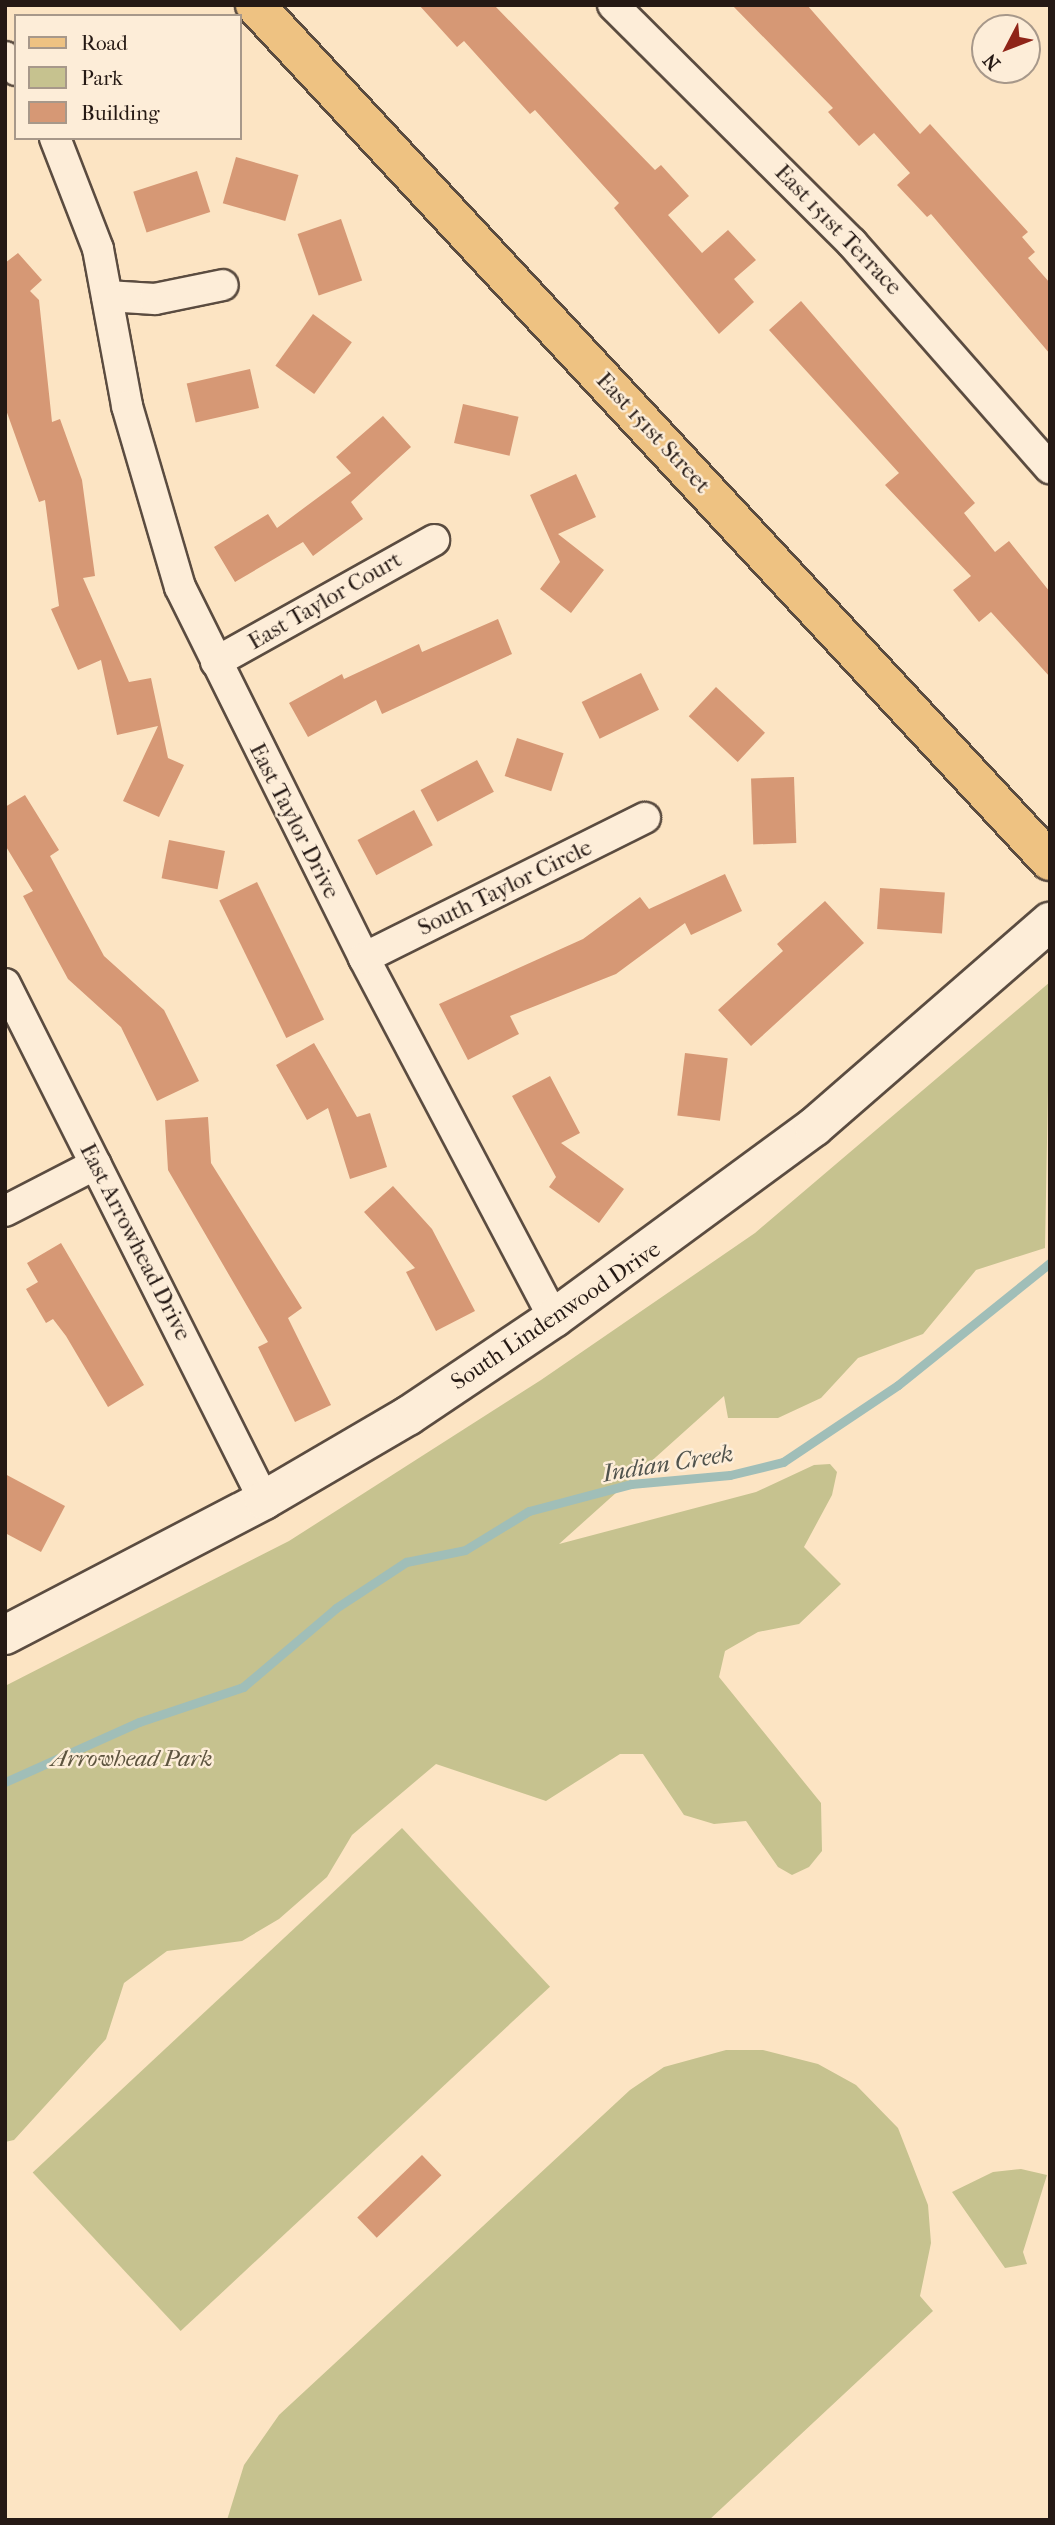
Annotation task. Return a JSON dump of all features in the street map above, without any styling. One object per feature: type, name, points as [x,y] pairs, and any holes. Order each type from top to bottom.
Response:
[{"type":"main road","name":"East 151st Street","points":[[255,5],[1050,862]]},
{"type":"street","name":"East 151st Terrace","points":[[613,5],[852,243],[1050,468]]},
{"type":"street","name":"East Taylor Drive","points":[[56,140],[98,249],[156,520],[216,663],[364,958],[554,1318]]},
{"type":"street","points":[[107,296],[155,299],[223,285]]},
{"type":"street","name":"East Taylor Court","points":[[216,663],[434,540]]},
{"type":"street","name":"South Taylor Circle","points":[[364,958],[645,818]]},
{"type":"street","name":"South Lindenwood Drive","points":[[7,1631],[264,1500],[408,1416],[554,1318],[814,1127],[1050,922]]},
{"type":"street","name":"East Arrowhead Drive","points":[[5,984],[264,1500]]},
{"type":"street","points":[[5,1211],[96,1164]]},
{"type":"green space","name":"Arrowhead Park","points":[[1050,982],[1045,1248],[976,1270],[923,1334],[858,1358],[821,1398],[778,1418],[728,1418],[724,1396],[559,1544],[756,1492],[814,1465],[830,1464],[837,1472],[832,1495],[804,1547],[841,1584],[799,1624],[758,1632],[725,1651],[719,1677],[821,1803],[822,1851],[809,1867],[792,1875],[778,1867],[746,1821],[714,1824],[684,1815],[643,1754],[620,1754],[546,1801],[436,1764],[352,1835],[327,1877],[279,1919],[242,1941],[167,1951],[124,1983],[106,2039],[14,2140],[5,2142],[5,1686],[289,1541],[541,1380],[755,1233]]},
{"type":"green space","points":[[402,1828],[550,1987],[181,2331],[33,2172]]},
{"type":"green space","points":[[726,2050],[763,2050],[818,2064],[856,2085],[898,2128],[928,2205],[931,2243],[920,2296],[933,2311],[709,2520],[227,2520],[244,2465],[279,2415],[630,2090],[664,2067]]},
{"type":"green space","points":[[1021,2169],[1047,2175],[1023,2252],[1027,2264],[1005,2268],[952,2192],[993,2172]]},
{"type":"building","points":[[419,5],[494,5],[655,170],[661,165],[689,196],[668,215],[702,253],[728,230],[756,260],[734,279],[754,302],[719,334],[614,208],[619,203],[535,110],[530,114],[464,41],[457,47]]},
{"type":"building","points":[[732,5],[807,5],[920,134],[930,124],[1028,232],[1022,237],[1035,252],[1028,258],[1050,283],[1050,354],[931,214],[927,217],[897,185],[910,173],[874,133],[859,146],[828,112],[833,108]]},
{"type":"building","points":[[236,157],[298,175],[285,221],[223,203]]},
{"type":"building","points":[[197,171],[210,212],[147,233],[133,192]]},
{"type":"building","points":[[341,219],[362,280],[319,295],[298,234]]},
{"type":"building","points":[[18,253],[42,280],[30,291],[39,300],[52,422],[60,419],[82,480],[95,576],[83,578],[129,682],[151,678],[168,758],[184,765],[159,817],[123,801],[158,726],[117,735],[101,660],[78,670],[51,609],[59,606],[45,500],[39,502],[5,407],[5,263]]},
{"type":"building","points":[[801,301],[975,503],[964,513],[995,552],[1009,541],[1050,592],[1050,677],[991,612],[979,622],[953,590],[971,576],[885,485],[899,473],[769,330]]},
{"type":"building","points":[[313,314],[352,342],[314,394],[275,366]]},
{"type":"building","points":[[250,369],[259,408],[196,423],[187,384]]},
{"type":"building","points":[[463,404],[519,417],[510,456],[454,443]]},
{"type":"building","points":[[383,416],[411,447],[351,502],[363,519],[313,556],[303,542],[235,582],[214,547],[268,514],[277,528],[351,473],[336,457]]},
{"type":"building","points":[[576,474],[596,517],[558,534],[604,570],[571,613],[540,589],[560,562],[530,495]]},
{"type":"building","points":[[498,619],[512,654],[382,714],[376,700],[308,737],[289,703],[342,674],[344,679],[419,644],[422,652]]},
{"type":"building","points":[[641,673],[659,710],[600,739],[582,702]]},
{"type":"building","points":[[716,687],[765,733],[738,762],[689,716]]},
{"type":"building","points":[[517,738],[564,753],[551,791],[505,776]]},
{"type":"building","points":[[477,760],[494,792],[437,822],[420,790]]},
{"type":"building","points":[[794,777],[796,843],[753,844],[751,779]]},
{"type":"building","points":[[25,795],[59,850],[50,856],[104,956],[164,1010],[199,1081],[157,1101],[121,1027],[68,979],[23,896],[33,891],[5,845],[5,807]]},
{"type":"building","points":[[414,810],[433,845],[376,875],[357,840]]},
{"type":"building","points":[[169,840],[225,851],[218,889],[162,878]]},
{"type":"building","points":[[725,874],[742,911],[691,935],[685,923],[616,974],[510,1016],[519,1034],[468,1060],[439,1004],[583,939],[640,897],[649,909]]},
{"type":"building","points":[[257,882],[324,1020],[286,1038],[219,900]]},
{"type":"building","points":[[880,888],[945,893],[942,933],[877,929]]},
{"type":"building","points":[[825,901],[864,943],[751,1046],[718,1010],[783,951],[777,944]]},
{"type":"building","points":[[314,1043],[357,1117],[370,1113],[387,1167],[350,1179],[328,1108],[307,1120],[276,1065]]},
{"type":"building","points":[[685,1053],[728,1058],[720,1121],[677,1116]]},
{"type":"building","points":[[550,1076],[580,1133],[561,1143],[624,1189],[599,1223],[549,1187],[556,1177],[512,1096]]},
{"type":"building","points":[[208,1117],[211,1163],[302,1308],[288,1318],[331,1405],[295,1422],[258,1347],[268,1342],[168,1170],[165,1120]]},
{"type":"building","points":[[393,1186],[432,1229],[475,1311],[436,1331],[406,1272],[415,1268],[364,1212]]},
{"type":"building","points":[[61,1243],[144,1385],[108,1407],[66,1336],[53,1319],[46,1323],[26,1289],[38,1282],[27,1263]]},
{"type":"building","points":[[5,1474],[65,1506],[41,1552],[5,1533]]},
{"type":"building","points":[[422,2155],[441,2175],[377,2238],[357,2218]]},
{"type":"waterway","name":"Indian Creek","points":[[5,1782],[139,1722],[243,1687],[336,1608],[406,1562],[465,1550],[529,1511],[631,1484],[730,1475],[783,1462],[898,1385],[1050,1263]]}]
